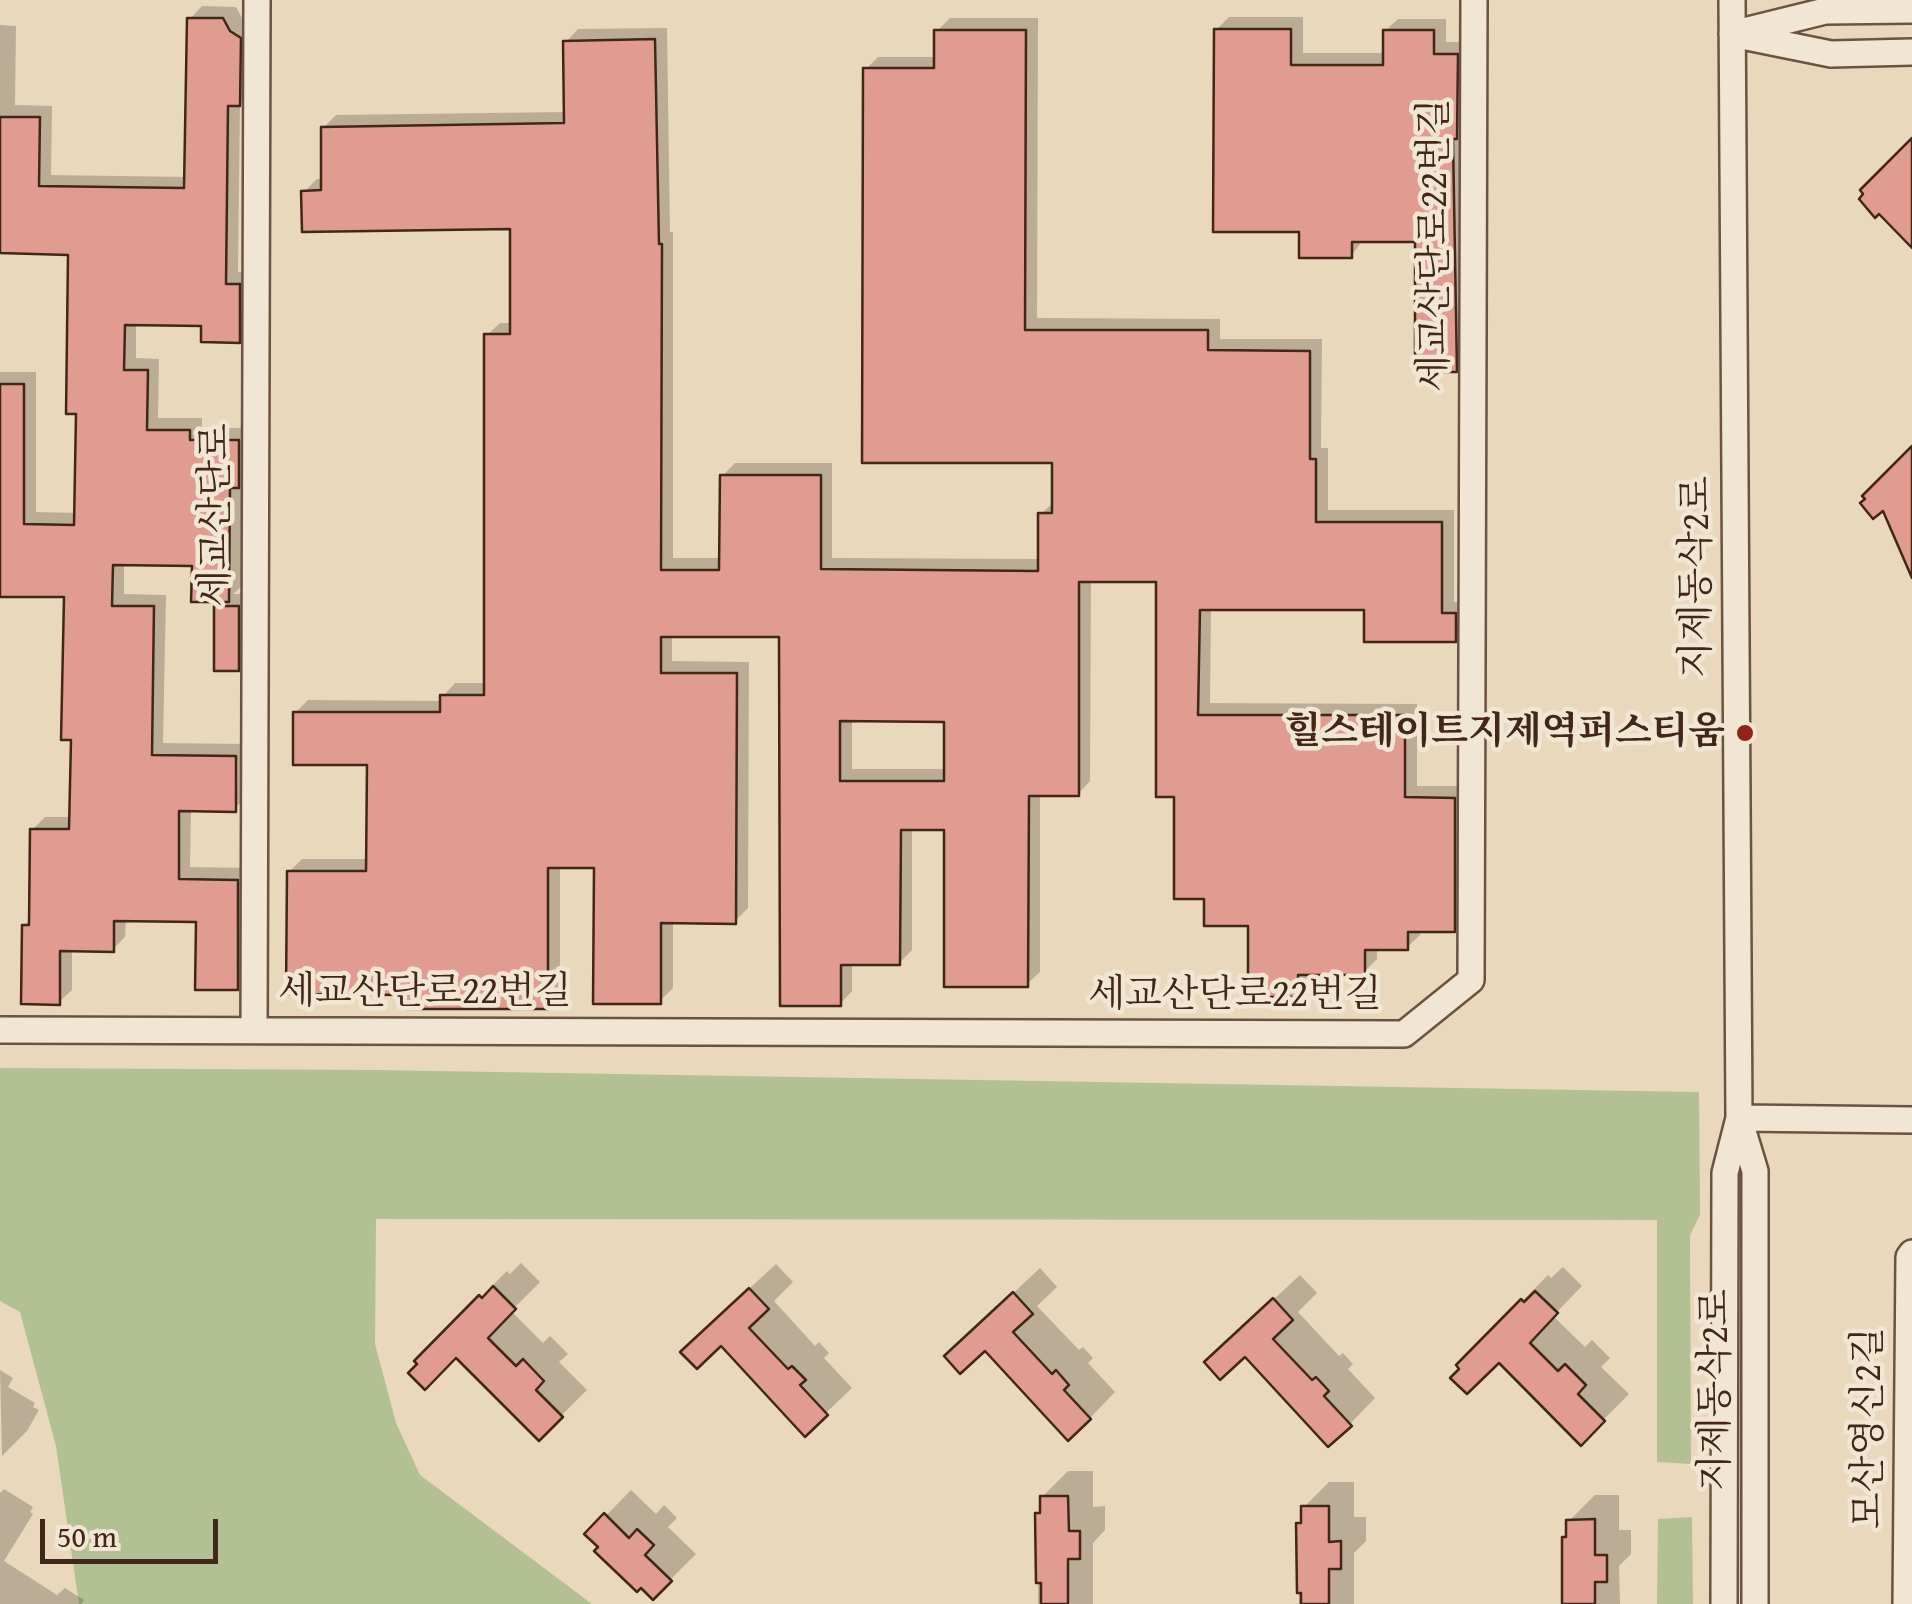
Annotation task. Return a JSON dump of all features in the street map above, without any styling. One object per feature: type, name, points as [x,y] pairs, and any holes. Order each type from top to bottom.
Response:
[{"type":"street","name":"세교산단로","points":[[254,1030],[257,0]]},
{"type":"street","name":"세교산단로22번길","points":[[0,1030],[1404,1034],[1471,980],[1474,0]]},
{"type":"street","name":"지제동삭2로","points":[[1724,1604],[1725,1172],[1739,1118],[1732,0]]},
{"type":"street","points":[[1732,34],[1825,11],[1912,10]]},
{"type":"street","points":[[1732,34],[1831,54],[1912,52]]},
{"type":"street","name":"지제동삭2로","points":[[1739,1118],[1755,1171],[1754,1604]]},
{"type":"street","points":[[1739,1118],[1912,1120]]},
{"type":"street","name":"모산영신2길","points":[[1906,1604],[1912,1253]]},
{"type":"green space","points":[[0,1068],[377,1070],[1699,1092],[1700,1215],[1690,1235],[1691,1464],[1657,1462],[1657,1220],[376,1219],[375,1344],[396,1423],[420,1475],[592,1604],[79,1604],[56,1446],[20,1312],[0,1301]]},
{"type":"green space","points":[[1692,1517],[1693,1604],[1657,1604],[1658,1519]]},
{"type":"building","points":[[187,18],[223,18],[230,31],[241,38],[240,106],[228,106],[226,284],[240,284],[240,343],[201,342],[201,326],[125,325],[124,370],[148,370],[147,430],[190,430],[190,440],[239,440],[239,488],[230,488],[229,602],[191,602],[192,566],[113,565],[112,606],[154,606],[152,755],[236,756],[236,812],[179,811],[179,879],[238,880],[238,990],[195,990],[196,922],[114,921],[114,952],[60,951],[60,1005],[21,1004],[22,925],[29,925],[30,829],[69,829],[71,740],[61,740],[64,597],[0,597],[0,384],[24,384],[24,524],[74,525],[76,414],[66,414],[68,255],[0,253],[0,117],[40,117],[39,186],[184,188]]},
{"type":"building","points":[[1214,29],[1291,29],[1291,65],[1383,65],[1383,30],[1434,30],[1434,54],[1458,54],[1457,139],[1453,139],[1457,372],[1415,372],[1415,242],[1352,242],[1352,258],[1299,258],[1299,232],[1213,232]]},
{"type":"building","points":[[934,30],[1026,30],[1025,330],[1208,330],[1208,350],[1310,351],[1310,459],[1316,459],[1316,522],[1442,522],[1442,613],[1456,613],[1456,642],[1364,642],[1364,610],[1200,610],[1198,715],[1405,715],[1405,797],[1455,798],[1455,932],[1408,932],[1408,950],[1365,950],[1365,975],[1298,975],[1298,997],[1248,997],[1248,926],[1204,926],[1204,899],[1174,899],[1174,797],[1156,797],[1156,582],[1079,582],[1079,796],[1029,796],[1028,987],[944,987],[944,830],[901,830],[900,965],[841,965],[841,1006],[780,1006],[779,637],[661,637],[661,673],[737,673],[736,924],[661,923],[661,1004],[593,1004],[594,868],[548,868],[548,1009],[406,1009],[406,995],[286,994],[287,871],[366,871],[367,765],[293,765],[293,712],[440,712],[440,695],[484,695],[484,334],[510,334],[510,229],[302,232],[301,191],[321,190],[321,127],[564,123],[563,41],[655,39],[662,244],[661,570],[719,570],[720,475],[821,475],[821,569],[1038,571],[1038,513],[1052,513],[1052,463],[862,463],[863,68],[934,68]],"holes":[[[840,721],[944,722],[944,781],[840,781]]]},
{"type":"building","points":[[1912,138],[1912,248],[1879,214],[1875,218],[1859,199],[1863,194],[1860,190]]},
{"type":"building","points":[[1912,446],[1912,578],[1883,511],[1873,519],[1860,503],[1865,499],[1862,496]]},
{"type":"building","points":[[214,606],[239,606],[239,671],[214,671]]},
{"type":"building","points":[[493,1286],[516,1309],[488,1338],[516,1366],[523,1359],[544,1381],[536,1390],[563,1417],[539,1441],[456,1358],[425,1390],[408,1373],[417,1364],[414,1361],[479,1295],[482,1298]]},
{"type":"building","points":[[749,1288],[769,1309],[749,1328],[788,1369],[792,1366],[806,1380],[800,1385],[828,1415],[805,1437],[721,1346],[697,1369],[680,1352]]},
{"type":"building","points":[[1535,1291],[1558,1313],[1530,1343],[1558,1371],[1565,1364],[1586,1385],[1578,1394],[1605,1421],[1581,1446],[1499,1363],[1467,1394],[1450,1378],[1459,1369],[1456,1365],[1521,1299],[1524,1302]]},
{"type":"building","points":[[1013,1292],[1033,1314],[1013,1332],[1052,1374],[1056,1370],[1069,1385],[1064,1390],[1091,1419],[1068,1441],[985,1351],[960,1374],[944,1356]]},
{"type":"building","points":[[1273,1298],[1293,1320],[1273,1339],[1312,1380],[1316,1377],[1329,1391],[1324,1396],[1352,1426],[1328,1447],[1245,1357],[1220,1380],[1204,1362]]},
{"type":"building","points":[[1040,1496],[1068,1496],[1069,1531],[1080,1531],[1080,1559],[1068,1559],[1068,1604],[1041,1604],[1041,1583],[1036,1583],[1035,1513],[1040,1513]]},
{"type":"building","points":[[1301,1506],[1329,1506],[1329,1542],[1341,1541],[1341,1569],[1329,1569],[1329,1604],[1301,1604],[1301,1593],[1297,1593],[1296,1523],[1301,1523]]},
{"type":"building","points":[[604,1513],[629,1538],[637,1529],[654,1545],[645,1555],[672,1581],[653,1600],[641,1588],[637,1592],[594,1551],[598,1547],[584,1534]]},
{"type":"building","points":[[1595,1519],[1595,1555],[1607,1555],[1607,1582],[1595,1582],[1595,1604],[1562,1604],[1562,1537],[1566,1537],[1566,1520]]},
{"type":"place","name":"힐스테이트지제역퍼스티움","points":[[1745,733]]}]
